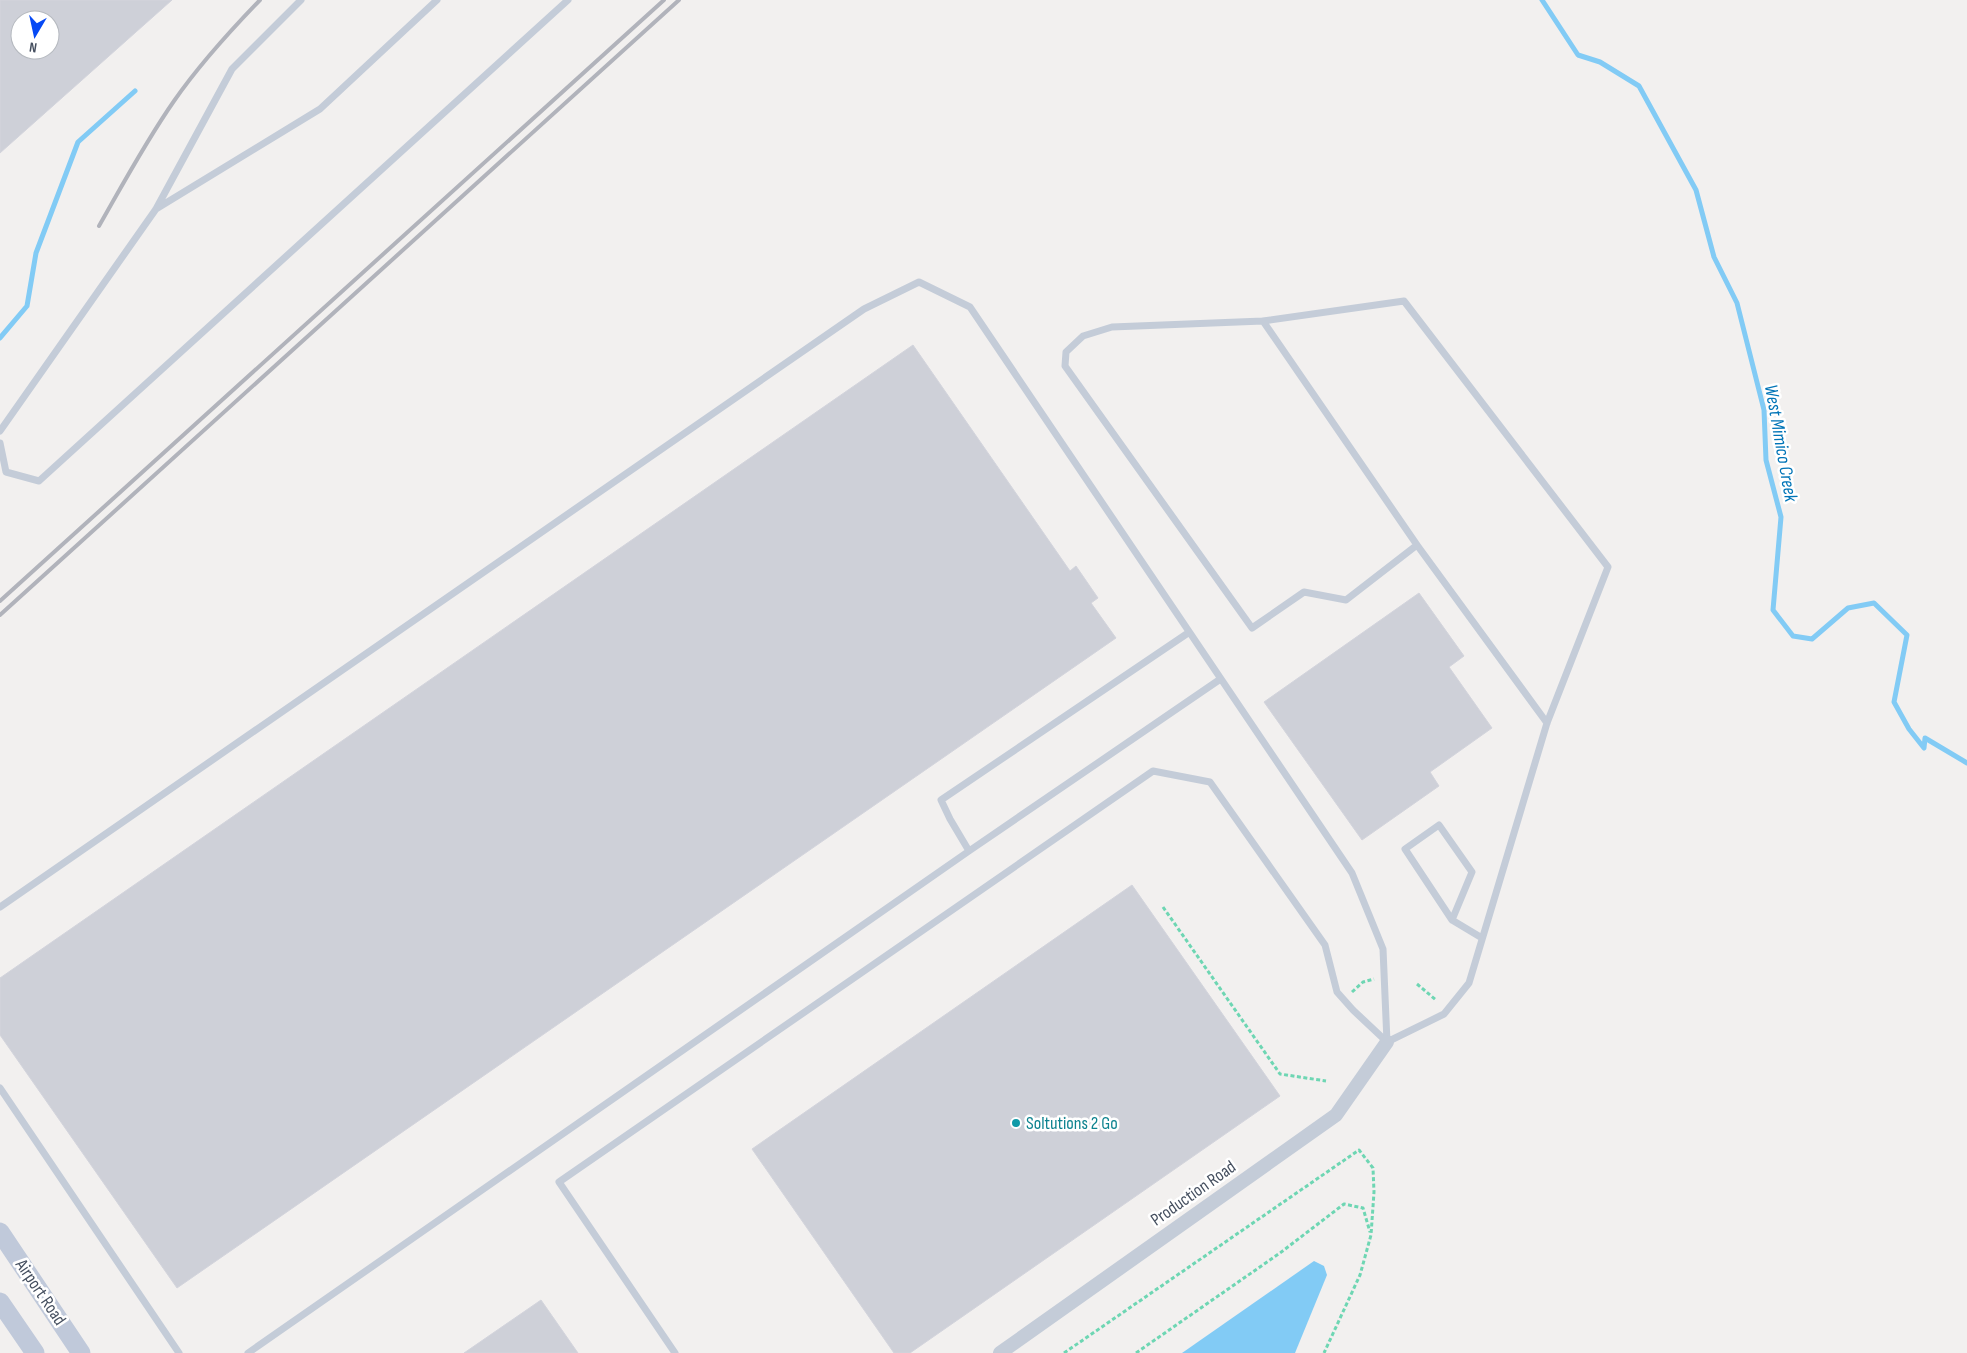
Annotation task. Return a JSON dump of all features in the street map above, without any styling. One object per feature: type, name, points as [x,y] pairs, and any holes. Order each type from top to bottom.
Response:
[{"type":"main road","name":"Airport Road","points":[[0,1232],[82,1353]]},
{"type":"main road","points":[[0,1302],[35,1353]]},
{"type":"street","name":"Production Road","points":[[1000,1353],[1336,1115],[1387,1042]]},
{"type":"lane","points":[[0,431],[156,209],[232,69],[300,0]]},
{"type":"lane","points":[[156,209],[320,109],[437,0]]},
{"type":"lane","points":[[0,443],[6,472],[40,481],[568,0]]},
{"type":"lane","points":[[0,906],[864,309],[919,282],[970,307],[1352,874],[1383,948],[1387,1042]]},
{"type":"lane","points":[[1387,1042],[1444,1014],[1469,984],[1547,723],[1608,567],[1404,302],[1263,321],[1112,327],[1083,336],[1066,352],[1065,366],[1252,628],[1304,592],[1346,600],[1417,545]]},
{"type":"lane","points":[[1263,321],[1417,545],[1547,723]]},
{"type":"lane","points":[[969,851],[941,800],[1188,633]]},
{"type":"lane","points":[[248,1353],[969,851],[1220,680]]},
{"type":"lane","points":[[675,1353],[559,1182],[1153,771],[1210,782],[1325,945],[1337,992],[1387,1042]]},
{"type":"lane","points":[[1452,920],[1472,872],[1439,825],[1405,849],[1452,920],[1482,938]]},
{"type":"lane","points":[[0,1088],[179,1353]]},
{"type":"path","points":[[1163,907],[1280,1074],[1326,1082]]},
{"type":"path","points":[[1352,993],[1363,982],[1377,978]]},
{"type":"path","points":[[1417,984],[1436,1000]]},
{"type":"path","points":[[1064,1353],[1359,1150],[1373,1168],[1374,1192],[1371,1235],[1360,1275],[1324,1353]]},
{"type":"path","points":[[1136,1353],[1280,1253],[1344,1204],[1363,1208],[1371,1235]]},
{"type":"water","points":[[1314,1261],[1324,1266],[1327,1275],[1295,1353],[1182,1353]]},
{"type":"building","points":[[0,0],[172,0],[0,153]]},
{"type":"building","points":[[913,345],[1070,571],[1076,566],[1098,598],[1091,603],[1116,638],[177,1288],[0,1035],[0,978]]},
{"type":"building","points":[[1419,593],[1464,656],[1449,667],[1492,728],[1430,772],[1439,786],[1362,840],[1264,702]]},
{"type":"building","name":"Soltutions 2 Go","points":[[1132,885],[1280,1096],[910,1353],[894,1353],[752,1149]]},
{"type":"building","points":[[541,1300],[578,1353],[464,1353]]},
{"type":"waterway","name":"West Mimico Creek","points":[[1542,0],[1578,55],[1600,62],[1639,86],[1696,190],[1714,257],[1737,303],[1764,410],[1766,460],[1781,517],[1773,610],[1793,636],[1812,639],[1848,608],[1874,603],[1907,635],[1894,702],[1909,729],[1924,748],[1925,738],[1967,763]]},
{"type":"waterway","points":[[0,338],[27,306],[36,253],[78,142],[135,91]]},
{"type":"railway","points":[[99,226],[144,147],[174,101],[215,49],[260,0]]},
{"type":"railway","points":[[0,601],[664,0]]},
{"type":"railway","points":[[0,615],[679,0]]},
{"type":"place","name":"Soltutions 2 Go","points":[[1016,1123]]}]
